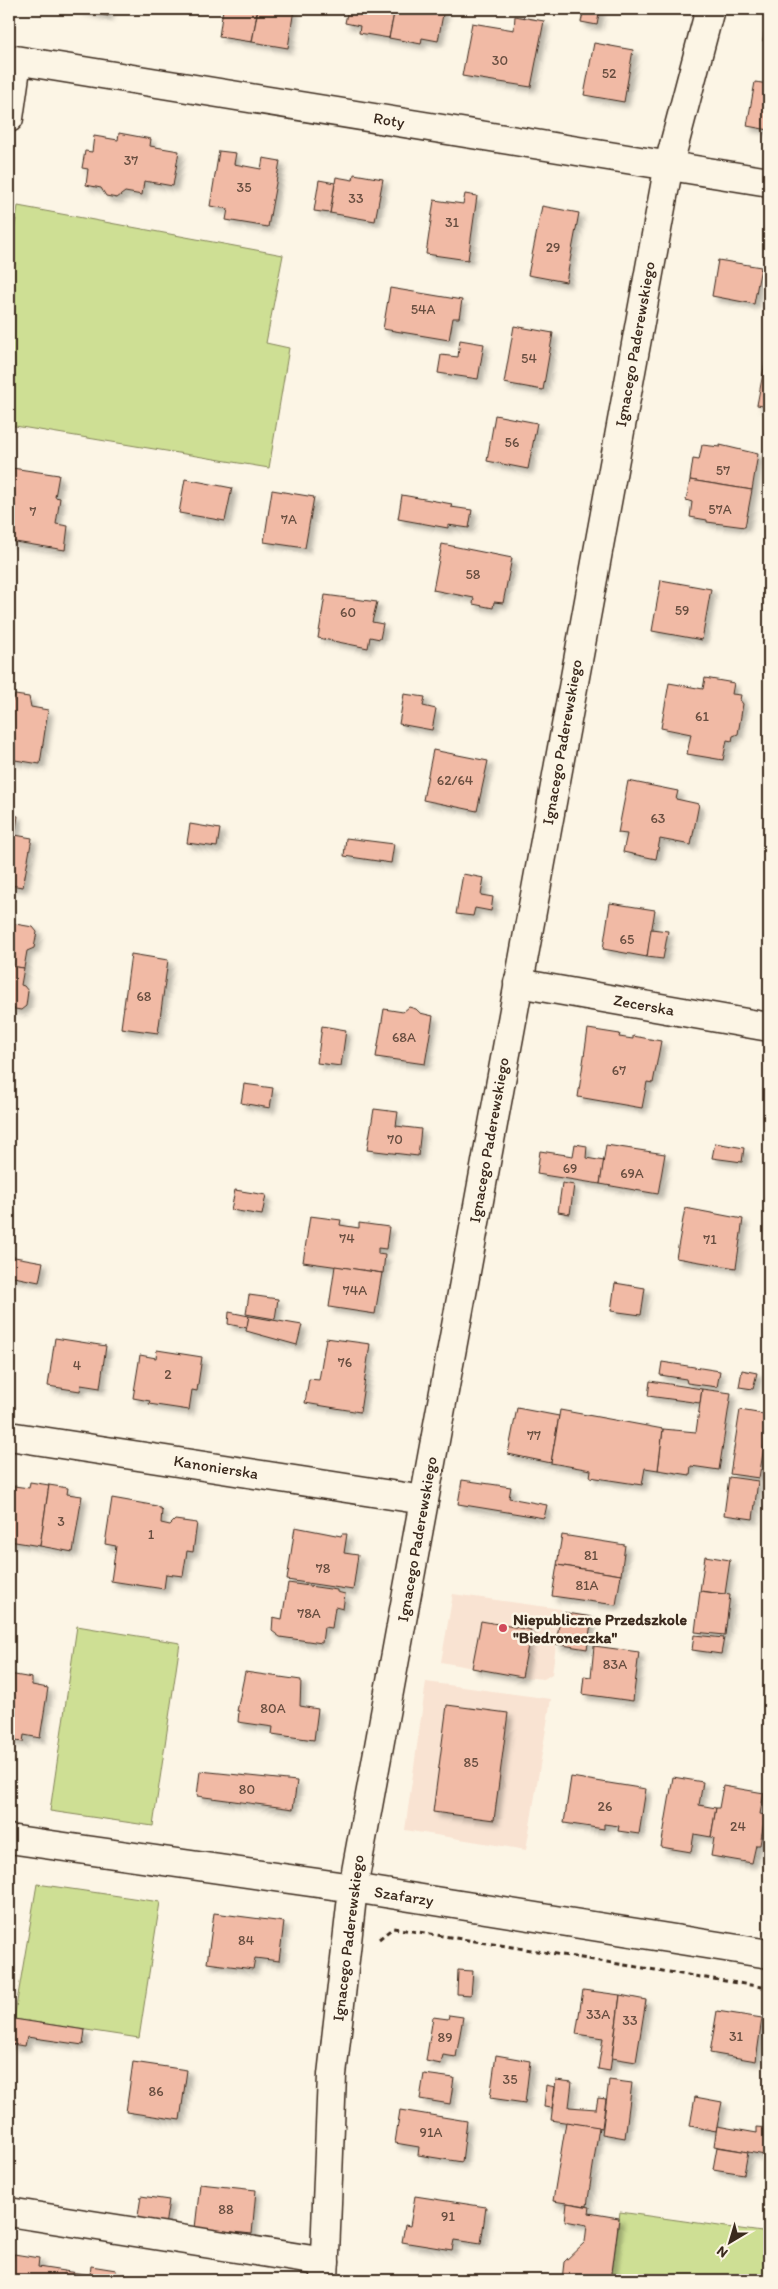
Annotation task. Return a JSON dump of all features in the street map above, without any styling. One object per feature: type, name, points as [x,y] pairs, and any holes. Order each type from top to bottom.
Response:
[{"type":"street","name":"Ignacego Paderewskiego","points":[[325,2271],[332,2075],[353,1888],[668,164],[710,9]]},
{"type":"street","name":"Roty","points":[[13,60],[668,164],[769,182]]},
{"type":"street","points":[[9,118],[13,60]]},
{"type":"street","name":"Zecerska","points":[[518,983],[769,1027]]},
{"type":"street","name":"Kanonierska","points":[[9,1436],[424,1500]]},
{"type":"street","name":"Szafarzy","points":[[9,1839],[353,1888],[769,1954]]},
{"type":"street","points":[[9,2212],[300,2260],[325,2271]]},
{"type":"path","points":[[375,1943],[384,1933],[393,1928],[769,1988]]},
{"type":"shaded area","name":"Niepubliczne Przedszkole \"Biedroneczka\"","points":[[453,1594],[561,1609],[552,1674],[544,1679],[522,1677],[441,1662]]},
{"type":"shaded area","points":[[426,1682],[551,1699],[526,1850],[405,1830]]},
{"type":"green space","points":[[18,206],[283,255],[266,343],[289,348],[269,468],[9,425],[9,261]]},
{"type":"green space","points":[[77,1626],[180,1643],[153,1826],[50,1811]]},
{"type":"green space","points":[[37,1884],[160,1902],[139,2038],[14,2019]]},
{"type":"green space","points":[[620,2212],[769,2233],[769,2280],[611,2280]]},
{"type":"building","points":[[78,9],[109,9],[108,16]]},
{"type":"building","points":[[223,9],[258,9],[252,42],[219,37]]},
{"type":"building","points":[[258,9],[294,9],[288,48],[252,42]]},
{"type":"building","points":[[348,9],[395,9],[389,38],[359,33],[360,26],[345,23]]},
{"type":"building","points":[[395,9],[444,9],[438,41],[422,38],[421,44],[389,38]]},
{"type":"building","points":[[584,9],[600,9],[597,25],[581,22]]},
{"type":"building","points":[[769,9],[769,42],[763,41]]},
{"type":"building","points":[[515,16],[544,21],[531,87],[462,76],[472,23],[514,30]]},
{"type":"building","points":[[594,43],[633,50],[624,102],[584,95]]},
{"type":"building","points":[[755,82],[769,84],[769,130],[747,126]]},
{"type":"building","points":[[119,133],[151,139],[150,146],[179,151],[173,186],[144,181],[142,195],[125,192],[117,198],[106,196],[101,188],[86,185],[88,169],[82,168],[85,151],[92,152],[94,136],[118,140]]},
{"type":"building","points":[[219,151],[236,153],[234,164],[261,169],[263,158],[280,161],[268,227],[226,220],[228,209],[210,206]]},
{"type":"building","points":[[354,174],[383,179],[375,221],[330,213],[336,177],[353,180]]},
{"type":"building","points":[[319,180],[335,183],[330,213],[314,211]]},
{"type":"building","points":[[465,194],[477,196],[468,260],[426,254],[434,200],[463,204]]},
{"type":"building","points":[[542,206],[579,213],[566,282],[528,275]]},
{"type":"building","points":[[718,260],[761,267],[754,304],[712,296]]},
{"type":"building","points":[[390,288],[462,300],[459,318],[453,318],[449,340],[383,329]]},
{"type":"building","points":[[514,326],[553,333],[543,390],[504,383]]},
{"type":"building","points":[[460,340],[484,344],[478,379],[438,373],[441,355],[458,357]]},
{"type":"building","points":[[769,347],[769,407],[757,405]]},
{"type":"building","points":[[495,415],[537,423],[528,469],[487,461]]},
{"type":"building","points":[[702,445],[720,447],[720,445],[758,454],[752,490],[690,480],[693,459],[699,460]]},
{"type":"building","points":[[12,468],[59,475],[55,497],[60,498],[56,524],[68,526],[65,550],[9,541],[9,480]]},
{"type":"building","points":[[185,479],[232,488],[225,521],[179,513]]},
{"type":"building","points":[[690,480],[752,490],[745,527],[707,522],[707,520],[690,517],[692,502],[686,500]]},
{"type":"building","points":[[272,490],[314,497],[305,548],[264,542]]},
{"type":"building","points":[[402,495],[452,504],[451,507],[472,510],[469,528],[448,525],[448,528],[398,519]]},
{"type":"building","points":[[442,544],[512,558],[503,603],[494,602],[493,608],[473,604],[474,598],[433,590]]},
{"type":"building","points":[[661,580],[711,589],[702,640],[652,631]]},
{"type":"building","points":[[325,595],[377,602],[372,622],[383,624],[380,639],[370,637],[368,648],[318,638]]},
{"type":"building","points":[[705,678],[734,683],[732,694],[741,695],[740,700],[743,704],[738,734],[733,736],[732,741],[727,740],[723,760],[687,754],[691,734],[661,728],[669,683],[703,689]]},
{"type":"building","points":[[404,694],[425,697],[423,706],[436,709],[432,730],[399,724]]},
{"type":"building","points":[[15,695],[29,697],[31,707],[48,710],[40,764],[9,759],[9,704],[11,704]]},
{"type":"building","points":[[433,750],[488,761],[477,811],[423,800]]},
{"type":"building","points":[[628,781],[678,791],[676,799],[699,804],[691,845],[660,839],[656,859],[623,852],[627,834],[618,833]]},
{"type":"building","points":[[9,814],[18,816],[15,835],[32,838],[23,887],[9,885]]},
{"type":"building","points":[[190,824],[220,829],[217,847],[187,843]]},
{"type":"building","points":[[346,838],[394,844],[391,863],[344,856]]},
{"type":"building","points":[[463,874],[484,878],[481,895],[493,897],[491,911],[475,908],[473,916],[456,914]]},
{"type":"building","points":[[610,903],[655,910],[647,957],[603,949]]},
{"type":"building","points":[[9,923],[33,927],[37,932],[34,948],[27,951],[24,968],[9,966]]},
{"type":"building","points":[[651,929],[668,931],[663,959],[647,957]]},
{"type":"building","points":[[131,954],[168,960],[158,1033],[121,1028]]},
{"type":"building","points":[[9,966],[24,968],[21,985],[28,991],[26,1006],[21,1010],[9,1008]]},
{"type":"building","points":[[409,1007],[416,1009],[420,1013],[433,1016],[425,1064],[376,1057],[384,1009],[403,1012]]},
{"type":"building","points":[[322,1026],[346,1030],[341,1066],[317,1063]]},
{"type":"building","points":[[588,1029],[620,1034],[619,1037],[633,1039],[633,1036],[661,1041],[653,1083],[647,1082],[642,1108],[578,1097]]},
{"type":"building","points":[[244,1084],[273,1088],[270,1108],[241,1103]]},
{"type":"building","points":[[374,1109],[398,1112],[396,1126],[421,1129],[418,1156],[367,1150]]},
{"type":"building","points":[[715,1143],[744,1148],[742,1162],[712,1158]]},
{"type":"building","points":[[575,1144],[587,1146],[586,1158],[604,1161],[600,1184],[537,1174],[540,1151],[573,1156]]},
{"type":"building","points":[[606,1145],[665,1154],[658,1194],[600,1184]]},
{"type":"building","points":[[562,1183],[574,1185],[570,1214],[558,1212]]},
{"type":"building","points":[[235,1190],[266,1195],[262,1215],[231,1210]]},
{"type":"building","points":[[685,1208],[743,1219],[736,1268],[676,1258]]},
{"type":"building","points":[[310,1216],[341,1220],[340,1225],[359,1228],[359,1223],[389,1227],[386,1249],[378,1248],[378,1254],[385,1255],[383,1273],[303,1262]]},
{"type":"building","points":[[9,1256],[43,1262],[39,1282],[9,1276]]},
{"type":"building","points":[[335,1266],[382,1273],[375,1314],[329,1307]]},
{"type":"building","points":[[615,1283],[645,1288],[641,1315],[611,1311]]},
{"type":"building","points":[[249,1295],[278,1299],[275,1319],[246,1314]]},
{"type":"building","points":[[229,1312],[249,1316],[247,1328],[228,1324]]},
{"type":"building","points":[[249,1316],[302,1325],[297,1345],[246,1331]]},
{"type":"building","points":[[55,1338],[106,1346],[100,1388],[81,1385],[80,1391],[48,1386]]},
{"type":"building","points":[[326,1338],[370,1344],[360,1412],[305,1403],[309,1379],[319,1380]]},
{"type":"building","points":[[157,1350],[202,1357],[197,1391],[192,1390],[189,1410],[149,1404],[150,1401],[133,1398],[140,1355],[156,1358]]},
{"type":"building","points":[[662,1362],[720,1371],[717,1387],[687,1383],[686,1379],[660,1375]]},
{"type":"building","points":[[742,1370],[757,1373],[753,1389],[739,1387]]},
{"type":"building","points":[[650,1381],[702,1389],[700,1403],[648,1396]]},
{"type":"building","points":[[702,1389],[731,1393],[719,1470],[691,1466],[690,1475],[658,1470],[663,1429],[696,1432]]},
{"type":"building","points":[[517,1408],[559,1416],[551,1463],[508,1454]]},
{"type":"building","points":[[560,1410],[663,1429],[658,1470],[645,1468],[642,1485],[590,1477],[591,1470],[551,1463]]},
{"type":"building","points":[[740,1410],[769,1415],[759,1478],[730,1474]]},
{"type":"building","points":[[729,1477],[758,1481],[753,1519],[724,1515]]},
{"type":"building","points":[[462,1480],[511,1487],[509,1498],[547,1505],[544,1518],[458,1504]]},
{"type":"building","points":[[30,1482],[49,1485],[40,1546],[9,1541],[9,1522],[14,1486],[29,1488]]},
{"type":"building","points":[[49,1485],[68,1488],[67,1494],[82,1496],[73,1552],[40,1546]]},
{"type":"building","points":[[112,1498],[157,1506],[162,1510],[161,1523],[170,1525],[175,1520],[197,1523],[193,1552],[187,1551],[183,1576],[166,1574],[164,1589],[111,1581],[116,1546],[105,1544]]},
{"type":"building","points":[[295,1527],[341,1536],[342,1534],[347,1534],[344,1553],[358,1555],[353,1590],[287,1580]]},
{"type":"building","points":[[562,1535],[625,1545],[621,1575],[557,1565]]},
{"type":"building","points":[[705,1556],[730,1560],[725,1594],[700,1591]]},
{"type":"building","points":[[557,1565],[621,1575],[616,1605],[552,1596]]},
{"type":"building","points":[[288,1583],[337,1590],[337,1592],[345,1594],[343,1609],[335,1607],[332,1628],[324,1627],[322,1643],[280,1637],[272,1631],[273,1617],[282,1619]]},
{"type":"building","points":[[700,1591],[730,1595],[725,1635],[695,1632]]},
{"type":"building","points":[[561,1612],[592,1617],[587,1649],[556,1644]]},
{"type":"building","points":[[481,1621],[531,1630],[522,1677],[472,1668]]},
{"type":"building","points":[[694,1635],[724,1638],[721,1654],[692,1650]]},
{"type":"building","points":[[594,1646],[639,1652],[633,1701],[582,1694],[584,1676],[591,1677]]},
{"type":"building","points":[[245,1672],[301,1680],[300,1706],[318,1709],[314,1740],[272,1734],[273,1727],[238,1722],[239,1711],[237,1711]]},
{"type":"building","points":[[9,1674],[32,1678],[32,1685],[48,1688],[40,1738],[24,1735],[23,1742],[9,1740]]},
{"type":"building","points":[[447,1705],[508,1713],[494,1820],[433,1812]]},
{"type":"building","points":[[200,1771],[297,1781],[293,1809],[197,1796]]},
{"type":"building","points":[[571,1777],[646,1789],[639,1834],[618,1831],[619,1826],[604,1824],[604,1829],[564,1823]]},
{"type":"building","points":[[673,1777],[703,1782],[699,1805],[716,1808],[711,1837],[694,1834],[691,1852],[661,1847]]},
{"type":"building","points":[[723,1786],[764,1793],[760,1814],[765,1815],[760,1845],[756,1845],[752,1863],[711,1856],[714,1838],[711,1837],[716,1808],[719,1808]]},
{"type":"building","points":[[214,1913],[284,1922],[279,1961],[255,1958],[253,1969],[207,1963]]},
{"type":"building","points":[[458,1970],[473,1971],[471,1995],[457,1994]]},
{"type":"building","points":[[583,1990],[620,1995],[610,2071],[598,2069],[603,2038],[576,2034]]},
{"type":"building","points":[[620,1995],[646,2000],[636,2062],[612,2058]]},
{"type":"building","points":[[717,2011],[762,2018],[756,2061],[710,2053]]},
{"type":"building","points":[[449,2015],[463,2017],[456,2057],[443,2055],[441,2064],[426,2061],[433,2017],[448,2019]]},
{"type":"building","points":[[14,2019],[85,2030],[83,2045],[27,2037],[25,2046],[10,2044]]},
{"type":"building","points":[[496,2055],[530,2061],[525,2103],[490,2098]]},
{"type":"building","points":[[133,2062],[187,2070],[180,2120],[126,2112]]},
{"type":"building","points":[[424,2074],[454,2078],[450,2104],[420,2099]]},
{"type":"building","points":[[556,2080],[572,2082],[569,2107],[596,2109],[598,2098],[606,2099],[602,2128],[551,2120]]},
{"type":"building","points":[[609,2080],[632,2083],[625,2138],[602,2134]]},
{"type":"building","points":[[546,2085],[555,2087],[552,2108],[544,2107]]},
{"type":"building","points":[[695,2097],[722,2102],[716,2131],[690,2126]]},
{"type":"building","points":[[400,2110],[467,2121],[462,2162],[418,2155],[419,2147],[395,2143]]},
{"type":"building","points":[[566,2122],[599,2127],[587,2206],[553,2201]]},
{"type":"building","points":[[717,2126],[757,2133],[757,2127],[769,2128],[765,2155],[714,2146]]},
{"type":"building","points":[[769,2128],[769,2155],[765,2155]]},
{"type":"building","points":[[717,2147],[748,2152],[744,2174],[713,2169]]},
{"type":"building","points":[[200,2184],[256,2190],[252,2234],[195,2228]]},
{"type":"building","points":[[141,2196],[169,2200],[165,2226],[137,2223]]},
{"type":"building","points":[[415,2196],[486,2207],[481,2244],[454,2240],[452,2250],[402,2242],[405,2225],[410,2226]]},
{"type":"building","points":[[567,2203],[590,2207],[589,2213],[619,2218],[611,2280],[562,2280],[564,2262],[585,2242],[587,2225],[565,2221]]},
{"type":"building","points":[[14,2254],[39,2258],[38,2267],[64,2271],[62,2280],[10,2280]]},
{"type":"building","points":[[91,2266],[116,2270],[115,2280],[62,2280],[64,2271],[90,2275]]},
{"type":"place","name":"Niepubliczne Przedszkole \"Biedroneczka\"","points":[[503,1628]]}]
